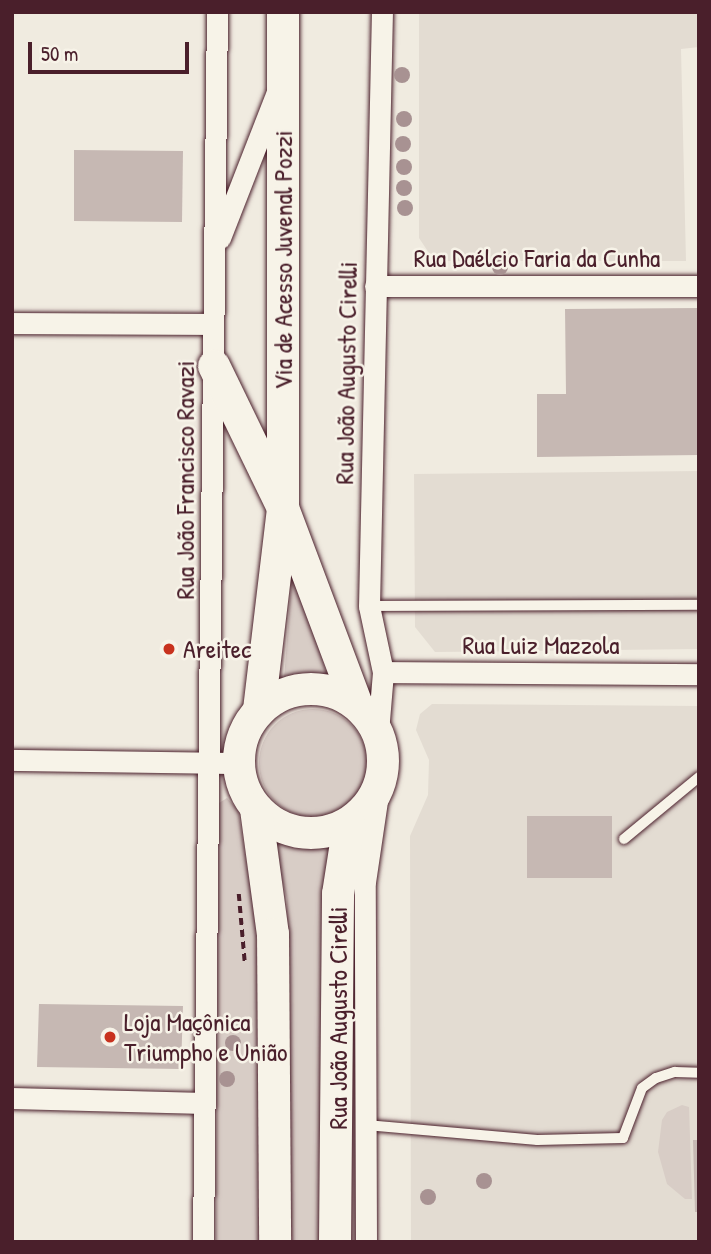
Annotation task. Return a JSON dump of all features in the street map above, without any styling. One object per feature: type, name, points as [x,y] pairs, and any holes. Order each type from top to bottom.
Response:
[{"type":"main road","name":"Via de Acesso Juvenal Pozzi","points":[[259,710],[283,508],[284,12]]},
{"type":"main road","points":[[214,366],[283,508]]},
{"type":"main road","name":"Via de Acesso Juvenal Pozzi","points":[[283,508],[357,705]]},
{"type":"main road","points":[[318,689],[338,694],[357,705],[378,732],[384,755],[378,794],[349,824],[325,832],[300,833],[276,825],[256,809],[224,763],[259,710],[276,698],[296,690],[318,689]]},
{"type":"main road","points":[[256,809],[273,934],[275,1242]]},
{"type":"main road","points":[[335,1242],[338,894],[349,824]]},
{"type":"street","name":"Rua João Francisco Ravazi","points":[[203,1242],[204,1103],[224,763],[213,324],[217,12]]},
{"type":"street","name":"Rua João Augusto Cirelli","points":[[378,732],[383,672],[369,606],[382,12]]},
{"type":"street","points":[[215,251],[283,77]]},
{"type":"street","name":"Rua Daélcio Faria da Cunha","points":[[375,286],[699,286]]},
{"type":"street","points":[[12,323],[213,324]]},
{"type":"street","name":"Rua Luiz Mazzola","points":[[383,672],[699,674]]},
{"type":"street","points":[[12,760],[224,763]]},
{"type":"street","name":"Rua João Augusto Cirelli","points":[[366,1242],[365,882],[378,794]]},
{"type":"street","points":[[12,1098],[204,1103]]},
{"type":"lane","points":[[369,606],[699,605]]},
{"type":"lane","points":[[624,839],[699,777]]},
{"type":"lane","points":[[366,1125],[537,1140],[623,1138],[642,1088],[656,1078],[675,1072],[699,1073]]},
{"type":"path","points":[[239,891],[245,964]]},
{"type":"shaded area","points":[[419,12],[699,12],[699,47],[681,49],[686,261],[446,261],[429,253],[419,238]]},
{"type":"shaded area","points":[[699,471],[699,649],[435,652],[415,627],[414,474]]},
{"type":"shaded area","points":[[292,574],[296,574],[328,678],[284,679]]},
{"type":"shaded area","points":[[432,704],[699,706],[699,1242],[411,1242],[410,836],[428,795],[429,760],[416,730],[420,714]]},
{"type":"shaded area","points":[[313,709],[334,713],[351,725],[363,742],[367,763],[363,784],[351,801],[334,813],[313,817],[292,813],[275,801],[263,784],[259,763],[263,742],[275,725],[292,713]]},
{"type":"shaded area","points":[[227,798],[238,810],[255,915],[260,1023],[259,1242],[216,1242],[219,803]]},
{"type":"shaded area","points":[[276,838],[333,849],[321,1242],[290,1242],[287,899],[272,841]]},
{"type":"shaded area","points":[[682,1105],[689,1107],[692,1199],[685,1199],[667,1184],[658,1152],[662,1120],[667,1112]]},
{"type":"building","points":[[74,150],[183,151],[182,222],[74,221]]},
{"type":"building","points":[[699,308],[699,455],[537,457],[537,394],[566,394],[565,309]]},
{"type":"building","points":[[527,816],[612,816],[612,878],[527,878]]},
{"type":"building","name":"Loja Maçônica Triumpho e União","points":[[39,1004],[183,1006],[181,1069],[37,1067]]},
{"type":"building","points":[[693,1140],[699,1140],[699,1212],[695,1212]]},
{"type":"place","name":"Areitec","points":[[169,649]]},
{"type":"place","name":"Loja Maçônica Triumpho e União","points":[[110,1037]]}]
